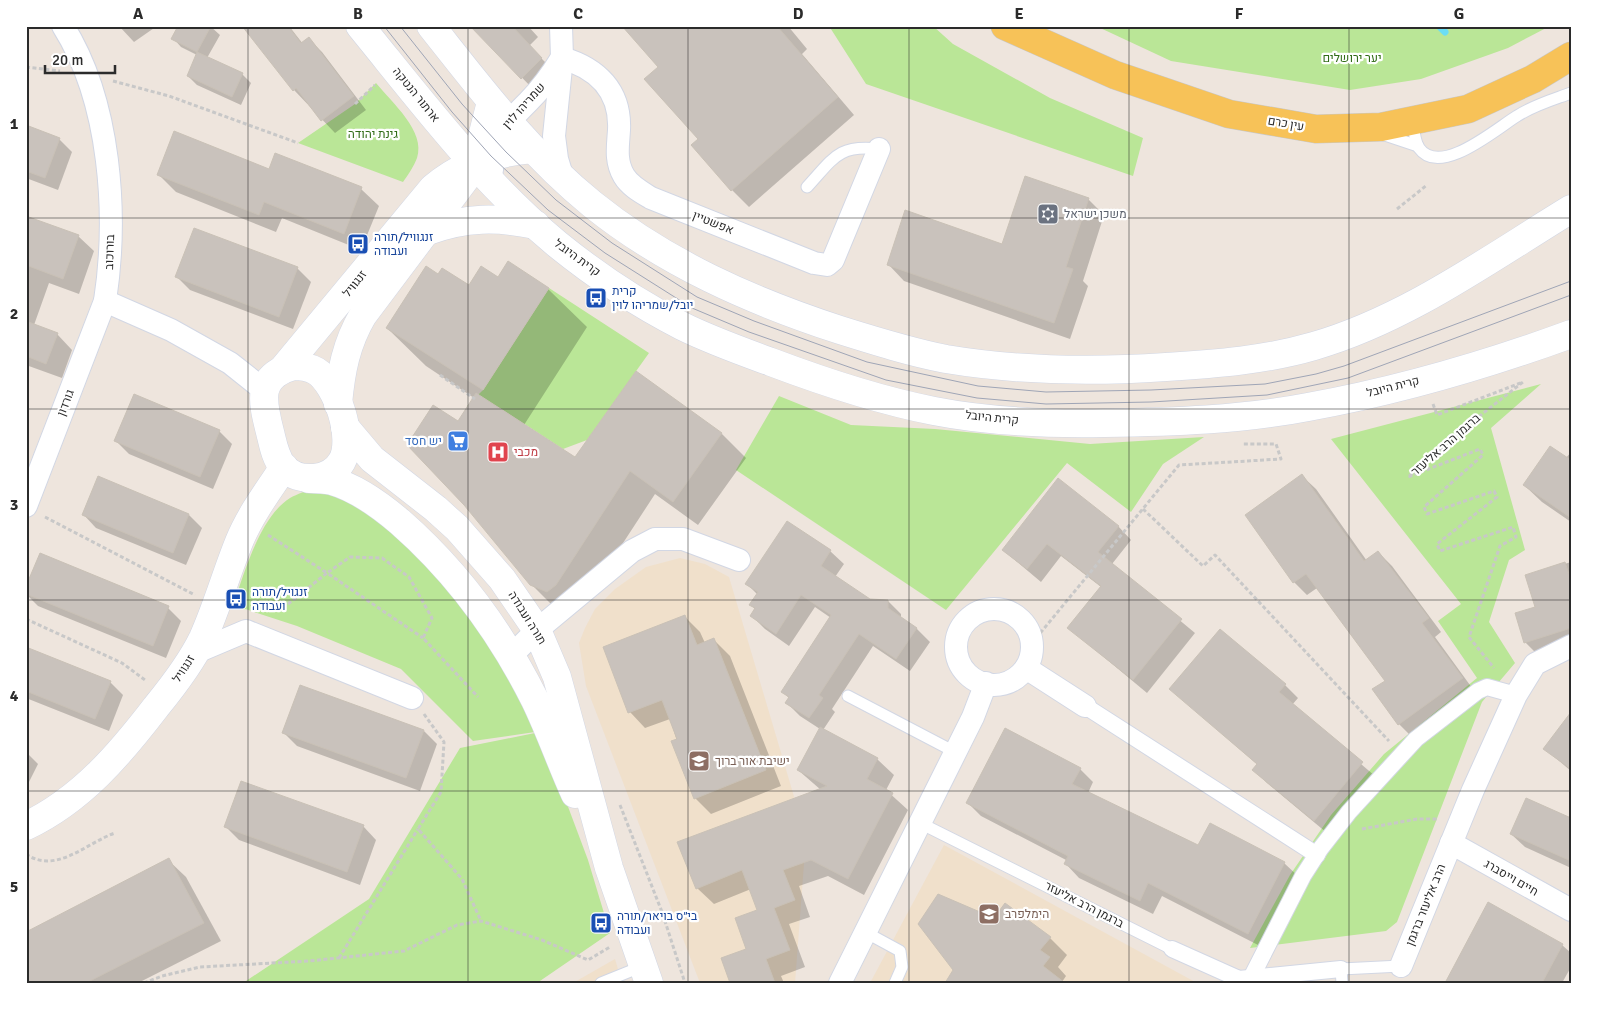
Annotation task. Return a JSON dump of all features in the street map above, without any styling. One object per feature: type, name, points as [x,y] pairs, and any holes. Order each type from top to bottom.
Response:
[{"type":"main road","name":"ארתור הנטקה","points":[[360,26],[482,159]]},
{"type":"main road","points":[[431,26],[499,112],[563,179],[624,227],[681,264],[734,290],[821,324],[886,345],[946,359],[1000,366],[1084,371],[1226,364],[1316,346],[1388,318],[1565,217]]},
{"type":"main road","name":"עין כרם","points":[[1005,26],[1115,75],[1229,114],[1316,129],[1348,129],[1415,134],[1533,79],[1571,56]]},
{"type":"main road","name":"זנגוויל","points":[[341,415],[342,368],[353,333],[363,315],[482,159],[481,144],[499,112]]},
{"type":"main road","name":"זנגוויל","points":[[283,369],[433,188],[443,179],[482,159],[533,148]]},
{"type":"main road","name":"קרית היובל","points":[[482,159],[496,187],[536,225],[593,270],[682,326],[812,377],[871,396],[936,412],[1042,423],[1145,423],[1229,418],[1308,408],[1425,379],[1531,348],[1571,334]]},
{"type":"main road","points":[[428,231],[449,223],[474,219],[514,221],[536,225]]},
{"type":"main road","points":[[294,366],[306,367],[317,372],[326,381],[341,415],[347,449],[342,461],[328,474],[309,478],[294,475],[284,468],[276,457],[263,402],[264,390],[269,380],[283,369],[294,366]]},
{"type":"main road","name":"תורה ועבודה","points":[[341,415],[372,459],[436,509],[457,528],[502,580],[537,630],[548,651],[564,700],[609,868],[646,975]]},
{"type":"main road","name":"זנגוויל","points":[[26,826],[73,796],[102,773],[165,696],[194,653],[249,522],[284,468]]},
{"type":"main road","name":"תורה ועבודה","points":[[309,478],[339,484],[372,500],[412,533],[462,584],[511,656],[535,701],[609,868]]},
{"type":"street","name":"בורוכוב","points":[[63,26],[85,73],[101,130],[110,199],[110,266],[105,302]]},
{"type":"street","name":"שמריהו לוין","points":[[561,26],[562,58],[554,136],[557,159],[563,179]]},
{"type":"street","name":"שמריהו לוין","points":[[499,112],[540,88],[562,58]]},
{"type":"street","name":"אפשטיין","points":[[562,58],[579,63],[595,72],[610,88],[617,107],[619,127],[617,158],[624,176],[636,189],[651,198],[814,263],[827,265],[833,260],[879,149]]},
{"type":"street","points":[[105,302],[171,330],[230,363],[264,390]]},
{"type":"street","name":"גורדון","points":[[35,511],[105,302]]},
{"type":"street","points":[[511,656],[537,630],[632,550],[655,539],[683,539],[739,560]]},
{"type":"street","points":[[998,609],[1010,613],[1021,620],[1028,631],[1032,643],[1031,656],[1026,668],[1017,678],[1006,683],[986,684],[969,676],[961,667],[957,656],[956,644],[959,632],[966,621],[975,614],[986,610],[998,609]]},
{"type":"street","points":[[194,653],[246,631],[412,698]]},
{"type":"street","points":[[1451,843],[1516,695],[1535,664],[1571,646]]},
{"type":"street","points":[[1026,668],[1316,855]]},
{"type":"street","points":[[840,983],[973,717],[986,684]]},
{"type":"street","points":[[1251,978],[1303,876],[1316,855],[1379,777],[1416,739],[1478,691],[1487,687],[1516,695]]},
{"type":"street","name":"חיים וייסברג","points":[[1451,843],[1571,910]]},
{"type":"street","name":"הרב אליעזר ברגמן","points":[[1401,966],[1451,843]]},
{"type":"street","name":"ברגמן הרב אליעזר","points":[[1172,949],[1239,979],[1342,976]]},
{"type":"lane","points":[[1415,134],[1424,153],[1433,157],[1452,155],[1532,108],[1571,94]]},
{"type":"lane","points":[[807,187],[838,154],[859,147],[879,149]]},
{"type":"lane","points":[[848,696],[955,752]]},
{"type":"lane","name":"ברגמן הרב אליעזר","points":[[920,823],[1172,949]]},
{"type":"lane","points":[[866,932],[900,951],[902,967],[895,983]]},
{"type":"lane","points":[[1342,976],[1401,966]]},
{"type":"lane","points":[[600,983],[646,975]]},
{"type":"path","points":[[26,67],[85,73],[169,96],[298,143]]},
{"type":"path","points":[[354,104],[380,81]]},
{"type":"path","points":[[1397,209],[1427,185]]},
{"type":"path","points":[[440,375],[475,399]]},
{"type":"path","name":"ברגמן הרב אליעזר","points":[[1425,379],[1437,415],[1523,382],[1458,433],[1408,477],[1480,449],[1483,456],[1424,507],[1427,514],[1494,491],[1497,497],[1437,544],[1440,550],[1513,527],[1516,537],[1500,546],[1469,637],[1516,695]]},
{"type":"path","points":[[1032,643],[1179,465],[1281,459],[1276,444],[1236,444]]},
{"type":"path","points":[[1143,509],[1203,566],[1216,555],[1402,755]]},
{"type":"path","points":[[35,511],[215,605]]},
{"type":"path","points":[[249,522],[423,638],[478,697]]},
{"type":"path","points":[[288,604],[350,557],[382,558],[409,577],[432,618],[423,638]]},
{"type":"path","points":[[26,619],[122,663],[165,696]]},
{"type":"path","points":[[339,958],[441,792],[444,742],[412,698]]},
{"type":"path","points":[[619,803],[662,912],[685,983]]},
{"type":"path","points":[[1360,829],[1417,819],[1461,819]]},
{"type":"path","points":[[418,829],[462,879],[481,921]]},
{"type":"path","points":[[26,854],[37,862],[54,861],[115,833]]},
{"type":"path","points":[[144,983],[162,976],[200,967],[339,958],[404,951],[457,925],[481,921],[542,940],[588,960],[632,934]]},
{"type":"shaded area","name":"ישיבת אור ברוך","points":[[680,558],[705,564],[729,577],[806,837],[795,983],[700,983],[586,686],[579,643],[595,609],[615,589],[646,567]]},
{"type":"shaded area","name":"הימלפרב","points":[[944,845],[1197,983],[870,983]]},
{"type":"shaded area","points":[[615,959],[622,983],[573,983]]},
{"type":"green space","points":[[829,26],[933,26],[953,44],[1050,98],[1143,138],[1133,176],[866,84]]},
{"type":"green space","name":"יער ירושלים","points":[[1096,26],[1550,26],[1508,48],[1421,79],[1350,90],[1171,61]]},
{"type":"green space","name":"גינת יהודה","points":[[376,83],[406,118],[417,138],[417,158],[403,182],[298,143],[355,104]]},
{"type":"green space","points":[[549,288],[649,353],[587,440],[563,449],[500,408],[491,421],[467,406],[483,390]]},
{"type":"green space","points":[[1541,384],[1491,428],[1525,550],[1509,560],[1489,622],[1515,663],[1482,702],[1397,922],[1386,931],[1250,948],[1290,875],[1331,815],[1384,754],[1477,678],[1438,621],[1461,604],[1331,439]]},
{"type":"green space","points":[[779,396],[851,425],[935,429],[1090,444],[1204,437],[1163,464],[1131,512],[1067,463],[946,610],[736,470]]},
{"type":"green space","points":[[315,487],[346,498],[398,533],[442,578],[489,639],[535,732],[473,741],[401,669],[297,626],[233,605],[254,547],[270,519],[279,507],[290,498]]},
{"type":"green space","points":[[540,732],[588,860],[610,933],[537,983],[243,983],[369,899],[460,748]]},
{"type":"building","points":[[178,26],[211,26],[197,52],[171,39]]},
{"type":"building","points":[[242,26],[288,26],[301,43],[309,37],[354,96],[321,121],[296,88],[293,91]]},
{"type":"building","points":[[470,26],[512,26],[542,58],[521,79]]},
{"type":"building","points":[[622,26],[777,26],[838,97],[731,191],[691,145],[698,139],[644,79],[658,67]]},
{"type":"building","points":[[197,52],[243,73],[232,97],[187,76]]},
{"type":"building","points":[[26,125],[60,138],[45,178],[26,171]]},
{"type":"building","points":[[174,131],[269,169],[275,153],[362,187],[344,234],[264,202],[259,215],[157,175]]},
{"type":"building","points":[[1025,176],[1089,198],[1066,267],[1073,269],[1054,323],[887,265],[905,210],[1002,244]]},
{"type":"building","points":[[26,216],[79,235],[63,279],[26,265]]},
{"type":"building","points":[[194,228],[298,267],[279,317],[175,277]]},
{"type":"building","points":[[508,261],[549,288],[483,390],[386,328],[426,266],[438,274],[442,268],[469,285],[481,266],[498,277]]},
{"type":"building","points":[[26,321],[58,333],[46,364],[26,356]]},
{"type":"building","points":[[636,371],[722,433],[673,502],[630,471],[556,585],[547,592],[530,585],[464,505],[407,445],[433,405],[458,421],[476,393],[575,457]]},
{"type":"building","points":[[134,394],[220,430],[200,477],[114,441]]},
{"type":"building","points":[[1550,446],[1571,460],[1571,518],[1523,485]]},
{"type":"building","points":[[1302,474],[1364,561],[1378,551],[1429,618],[1422,623],[1463,678],[1398,725],[1372,689],[1385,681],[1306,574],[1293,583],[1245,515]]},
{"type":"building","points":[[98,476],[189,514],[173,553],[82,515]]},
{"type":"building","points":[[1058,478],[1119,526],[1098,552],[1182,619],[1133,680],[1067,628],[1101,586],[1047,544],[1027,569],[1002,550]]},
{"type":"building","points":[[787,521],[831,550],[821,566],[870,599],[888,600],[888,608],[917,628],[896,659],[859,634],[819,695],[823,698],[809,718],[785,703],[789,697],[781,692],[831,615],[801,595],[776,634],[750,616],[755,608],[749,605],[758,592],[745,584]]},
{"type":"building","points":[[40,553],[169,606],[153,646],[26,594],[26,586]]},
{"type":"building","points":[[1565,562],[1571,580],[1571,628],[1524,643],[1515,613],[1535,607],[1525,575]]},
{"type":"building","points":[[685,615],[697,645],[714,638],[766,770],[694,799],[671,741],[677,739],[662,700],[628,713],[603,647]]},
{"type":"building","points":[[1220,629],[1286,684],[1279,692],[1363,762],[1314,821],[1252,770],[1257,764],[1169,689]]},
{"type":"building","points":[[26,647],[111,681],[95,719],[26,691]]},
{"type":"building","points":[[300,685],[424,730],[406,778],[282,733]]},
{"type":"building","points":[[1571,712],[1571,769],[1543,749]]},
{"type":"building","points":[[820,727],[878,758],[867,779],[893,793],[848,879],[811,860],[783,870],[795,900],[774,908],[790,950],[766,959],[775,983],[730,983],[721,958],[746,949],[735,918],[757,910],[742,870],[696,889],[677,842],[827,786],[797,770]]},
{"type":"building","points":[[1005,728],[1081,768],[1072,784],[1198,845],[1210,823],[1285,862],[1248,934],[1148,883],[1140,901],[1064,864],[1068,856],[966,803]]},
{"type":"building","points":[[241,781],[364,825],[347,872],[224,827]]},
{"type":"building","points":[[1526,798],[1571,818],[1571,861],[1510,834]]},
{"type":"building","points":[[169,858],[204,923],[86,983],[26,983],[26,932]]},
{"type":"building","points":[[938,894],[994,918],[1005,903],[1051,937],[1040,950],[1050,957],[1043,966],[1065,983],[945,983],[953,970],[918,924]]},
{"type":"building","points":[[1488,902],[1563,944],[1542,983],[1445,983]]},
{"type":"waterway","points":[[1439,26],[1445,32]]},
{"type":"tram line","points":[[384,26],[452,112],[491,156],[548,210],[605,253],[692,308],[749,332],[886,380],[977,398],[1046,404],[1151,402],[1267,395],[1348,378],[1571,295]]},
{"type":"tram line","points":[[400,26],[462,104],[506,152],[556,200],[612,243],[697,297],[754,321],[867,362],[978,386],[1046,392],[1151,390],[1265,384],[1316,374],[1344,366],[1571,281]]},
{"type":"place","name":"משכן ישראל","points":[[1048,214]]},
{"type":"place","name":"זנגוויל/תורה ועבודה","points":[[358,244]]},
{"type":"place","name":"קרית יובל/שמריהו לוין","points":[[596,298]]},
{"type":"place","name":"יש חסד","points":[[458,441]]},
{"type":"place","name":"מכבי","points":[[498,452]]},
{"type":"place","name":"זנגויל/תורה ועבודה","points":[[236,599]]},
{"type":"place","name":"ישיבת אור ברוך","points":[[699,761]]},
{"type":"place","name":"הימלפרב","points":[[989,914]]},
{"type":"place","name":"בי״ס בויאר/תורה ועבודה","points":[[601,923]]}]
